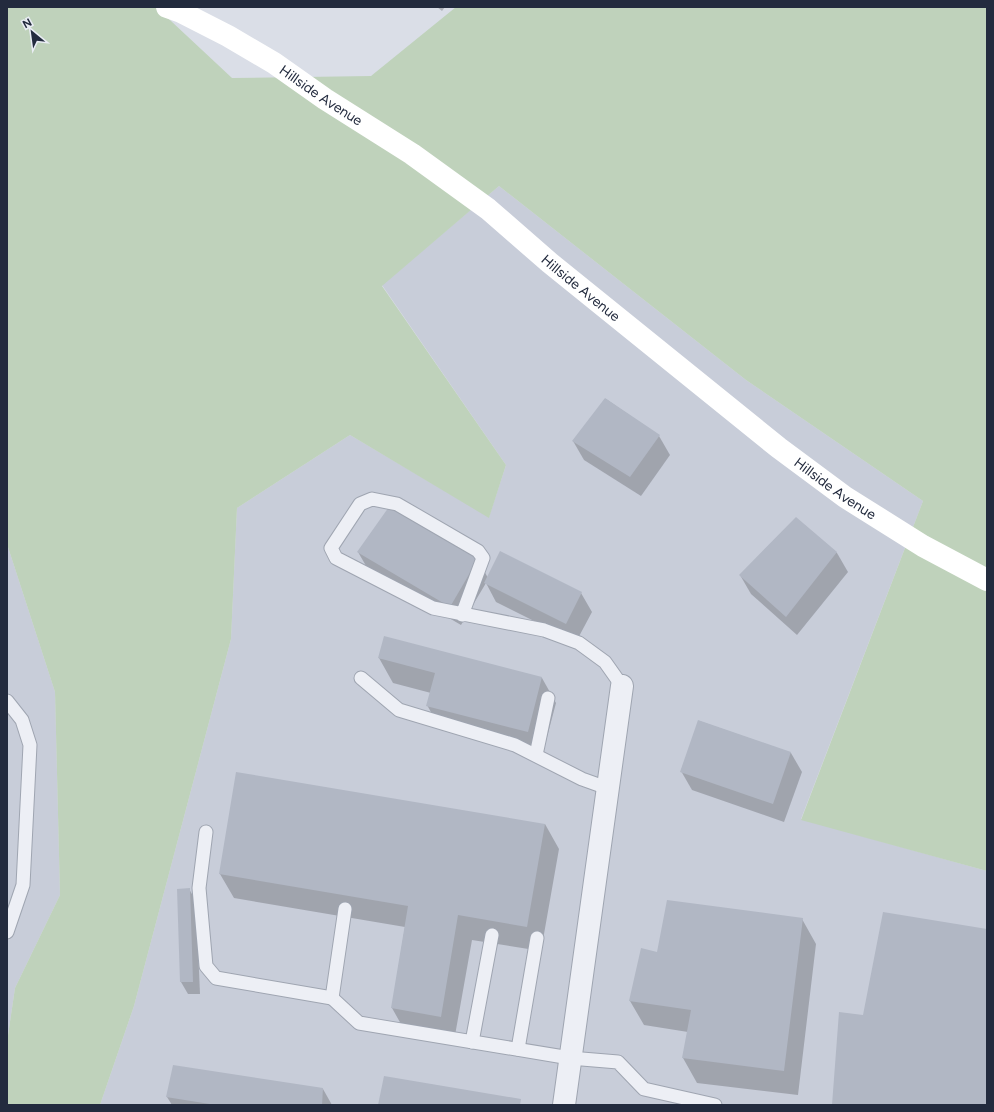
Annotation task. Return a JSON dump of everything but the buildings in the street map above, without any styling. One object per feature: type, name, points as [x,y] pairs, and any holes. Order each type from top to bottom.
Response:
[{"type":"street","name":"Hillside Avenue","points":[[167,7],[181,12],[228,36],[274,62],[325,99],[412,154],[488,209],[550,263],[779,448],[839,492],[923,546],[987,580]]},
{"type":"street","points":[[564,1105],[622,686]]},
{"type":"lane","points":[[462,615],[483,558],[478,551],[397,504],[372,499],[360,504],[331,548],[336,558],[433,608],[462,615],[544,630],[579,643],[605,662],[622,686]]},
{"type":"lane","points":[[361,678],[399,710],[515,745],[582,779],[607,788]]},
{"type":"lane","points":[[536,756],[548,698]]},
{"type":"lane","points":[[7,701],[22,720],[30,745],[23,885],[7,932]]},
{"type":"lane","points":[[206,832],[199,888],[206,966],[216,978],[332,998],[359,1023],[570,1058],[618,1062],[644,1089],[715,1105]]},
{"type":"lane","points":[[332,998],[345,909]]},
{"type":"lane","points":[[472,1042],[492,935]]},
{"type":"lane","points":[[518,1049],[537,938]]},
{"type":"shaded area","points":[[499,186],[746,380],[923,501],[801,819],[987,871],[987,1105],[100,1105],[134,1006],[231,639],[237,508],[350,435],[489,517],[506,465],[382,285]]},
{"type":"shaded area","points":[[7,544],[55,692],[60,895],[15,988],[7,1042]]},
{"type":"green space","points":[[7,7],[156,7],[232,78],[371,76],[456,7],[987,7],[987,871],[801,820],[923,501],[746,380],[499,186],[382,286],[506,465],[489,518],[350,435],[237,508],[231,639],[134,1006],[100,1105],[7,1105],[7,1042],[15,988],[60,895],[55,692],[7,544]]}]
